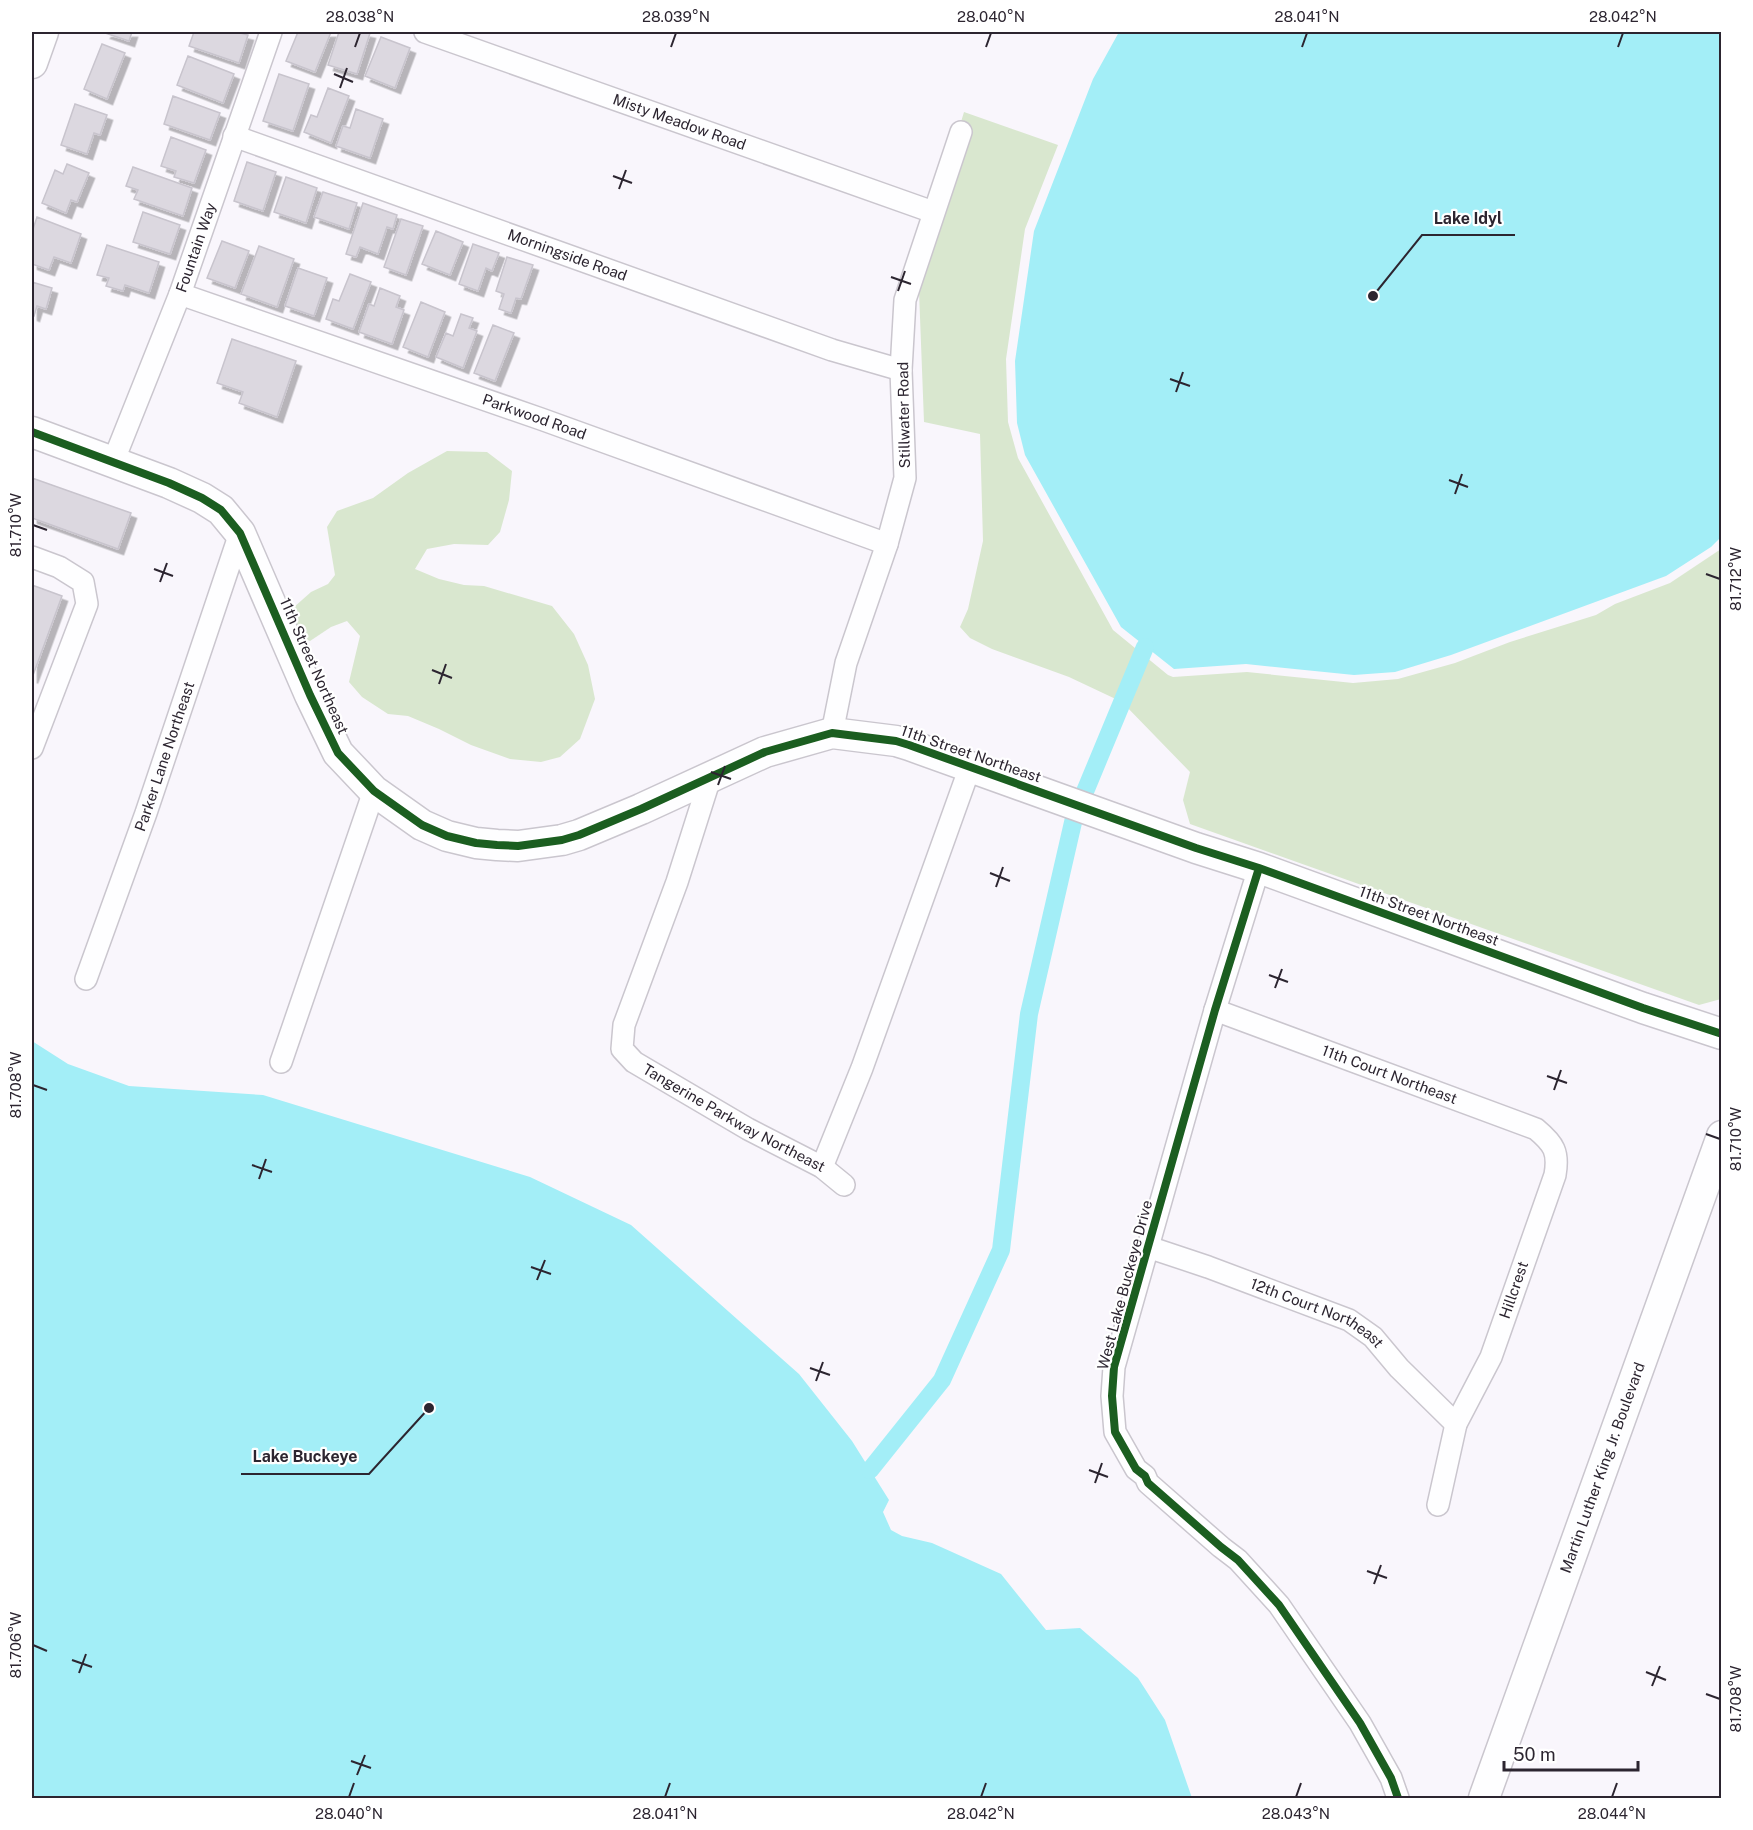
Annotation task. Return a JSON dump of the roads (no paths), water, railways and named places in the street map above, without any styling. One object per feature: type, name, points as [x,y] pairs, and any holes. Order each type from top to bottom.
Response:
[{"type":"street","points":[[32,63],[43,32]]},
{"type":"street","name":"Fountain Way","points":[[113,462],[180,294],[271,32]]},
{"type":"street","name":"Misty Meadow Road","points":[[425,32],[933,212]]},
{"type":"street","name":"Stillwater Road","points":[[832,733],[846,663],[887,544],[905,478],[901,369],[905,300],[961,132]]},
{"type":"street","name":"Morningside Road","points":[[234,136],[832,350],[901,369]]},
{"type":"street","name":"Parkwood Road","points":[[180,294],[541,419],[887,544]]},
{"type":"street","name":"11th Street Northeast","points":[[32,432],[202,498],[221,510],[240,533],[310,695],[338,753],[374,791],[422,825],[447,836],[476,843],[518,846],[562,840],[579,835],[765,752],[832,733],[896,741],[1196,848],[1259,868],[1632,1004],[1722,1034]]},
{"type":"street","name":"Parker Lane Northeast","points":[[86,979],[146,813],[240,533]]},
{"type":"street","points":[[32,557],[59,567],[83,582],[87,604],[32,748]]},
{"type":"street","name":"Tangerine Parkway Northeast","points":[[710,778],[677,882],[624,1025],[622,1049],[634,1062],[667,1083],[748,1129],[822,1167],[858,1077],[970,767]]},
{"type":"street","points":[[280,1062],[374,791]]},
{"type":"street","name":"West Lake Buckeye Drive","points":[[1259,868],[1215,1010],[1114,1367],[1112,1395],[1115,1432],[1136,1469],[1145,1476],[1148,1482],[1238,1560],[1279,1605],[1360,1723],[1398,1798]]},
{"type":"street","name":"11th Court Northeast","points":[[1215,1010],[1536,1129],[1550,1140],[1555,1151]]},
{"type":"street","name":"Martin Luther King Jr. Boulevard","points":[[1484,1798],[1722,1136]]},
{"type":"street","name":"Hillcrest","points":[[1438,1505],[1456,1424],[1491,1358],[1555,1175],[1557,1160],[1555,1151]]},
{"type":"street","points":[[822,1167],[844,1185]]},
{"type":"street","name":"12th Court Northeast","points":[[1148,1247],[1349,1320],[1373,1337],[1400,1368],[1456,1424]]},
{"type":"water","points":[[1119,32],[1721,32],[1721,537],[1711,547],[1666,576],[1451,655],[1395,672],[1354,675],[1246,664],[1174,669],[1121,627],[1025,455],[1017,423],[1015,361],[1034,231],[1093,79]]},
{"type":"water","points":[[32,1041],[68,1064],[129,1086],[263,1095],[530,1177],[631,1225],[799,1374],[852,1441],[889,1500],[883,1512],[891,1530],[902,1536],[932,1543],[1001,1574],[1046,1630],[1080,1628],[1138,1678],[1165,1720],[1192,1798],[32,1798]]},
{"type":"waterway","points":[[870,1470],[942,1380],[1001,1250],[1029,1014],[1074,818],[1145,647]]},
{"type":"place","name":"Lake Idyl","points":[[1373,296]]},
{"type":"place","name":"Lake Buckeye","points":[[429,1408]]}]
